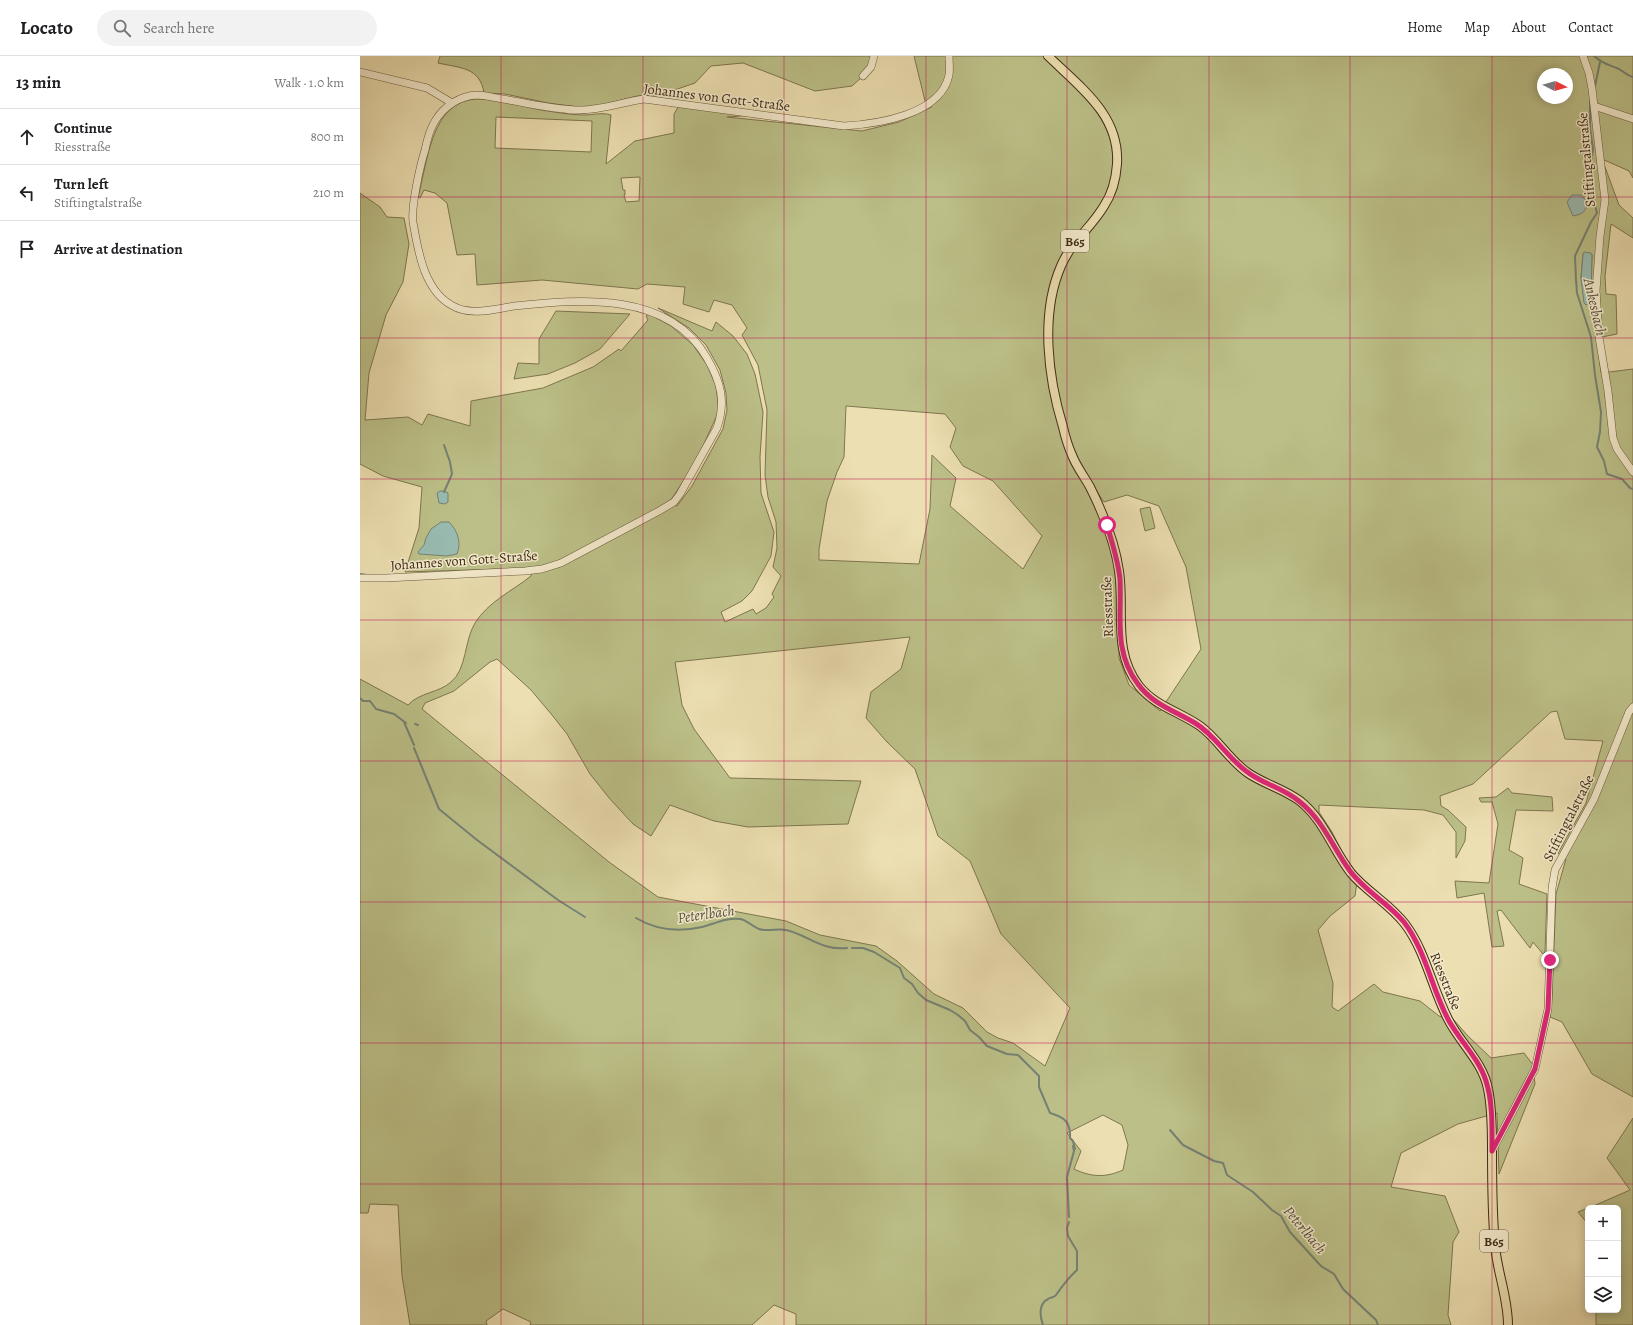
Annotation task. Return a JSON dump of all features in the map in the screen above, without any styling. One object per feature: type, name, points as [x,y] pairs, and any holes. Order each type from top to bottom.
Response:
[{"type":"main road","name":"Riesstraße","points":[[1048,56],[1097,103],[1111,127],[1118,158],[1116,178],[1110,196],[1104,207],[1072,244],[1056,279],[1052,301],[1049,341],[1055,398],[1065,435],[1072,456],[1102,512],[1116,556],[1119,571],[1121,598],[1120,642],[1125,662],[1138,685],[1152,699],[1209,733],[1248,774],[1286,792],[1310,811],[1327,833],[1351,873],[1404,922],[1413,936],[1449,1020],[1480,1067],[1486,1079],[1491,1109],[1495,1256],[1507,1305],[1508,1325]]},
{"type":"street","points":[[864,76],[871,67],[874,56]]},
{"type":"street","name":"Johannes von Gott-Straße","points":[[360,578],[525,571],[542,569],[561,563],[674,502],[687,485],[717,428],[720,418],[722,406],[720,389],[706,356],[686,332],[653,312],[643,308],[588,302],[551,302],[480,310],[465,310],[454,307],[443,300],[426,273],[416,240],[412,214],[423,155],[428,137],[435,120],[452,103],[463,98],[477,95],[557,108],[580,110],[598,109],[644,99],[844,126],[865,125],[916,111],[938,96],[949,75],[949,56]]},
{"type":"street","name":"Stiftingtalstraße","points":[[1583,56],[1589,74],[1594,106],[1605,200],[1600,236],[1596,291],[1599,337],[1608,391],[1613,438],[1617,449],[1633,472]]},
{"type":"street","points":[[360,72],[427,88],[452,103]]},
{"type":"street","points":[[1594,106],[1633,119]]},
{"type":"street","name":"Stiftingtalstraße","points":[[1492,1151],[1535,1069],[1548,1009],[1552,888],[1555,870],[1594,799],[1629,712],[1633,707]]},
{"type":"green space","points":[[440,56],[874,56],[863,76],[852,86],[815,91],[743,63],[711,66],[695,83],[657,96],[637,96],[598,106],[579,107],[548,103],[505,94],[484,93],[482,84],[473,73],[461,68],[438,63]]},
{"type":"green space","points":[[914,56],[1633,56],[1633,178],[1629,171],[1602,159],[1619,205],[1633,218],[1633,238],[1611,224],[1605,276],[1606,294],[1616,295],[1617,334],[1597,338],[1601,373],[1633,369],[1633,1097],[1592,1074],[1562,1022],[1550,1017],[1556,894],[1566,859],[1558,853],[1586,803],[1603,741],[1565,739],[1557,711],[1551,712],[1473,784],[1440,796],[1441,806],[1448,810],[1466,827],[1465,841],[1456,858],[1456,832],[1443,815],[1424,810],[1319,805],[1319,812],[1332,832],[1343,854],[1358,875],[1355,896],[1330,916],[1318,930],[1333,983],[1332,1007],[1338,1011],[1374,984],[1383,992],[1420,1001],[1439,1016],[1454,1020],[1491,1058],[1524,1053],[1533,1065],[1535,1084],[1499,1174],[1497,1113],[1458,1124],[1401,1153],[1391,1187],[1445,1196],[1459,1232],[1453,1242],[1448,1315],[1451,1325],[796,1325],[796,1314],[774,1305],[752,1325],[530,1325],[531,1322],[503,1309],[486,1321],[487,1325],[410,1325],[402,1276],[398,1205],[370,1204],[368,1213],[360,1213],[360,679],[408,705],[418,697],[446,686],[460,670],[471,630],[475,623],[494,603],[531,576],[533,568],[405,572],[419,528],[422,487],[383,476],[360,464],[360,193],[380,207],[387,217],[404,218],[409,244],[403,282],[386,315],[369,373],[365,420],[408,417],[422,425],[428,414],[470,426],[471,401],[543,388],[593,367],[619,349],[621,351],[648,320],[646,316],[649,314],[671,326],[693,345],[707,365],[716,386],[719,411],[695,463],[669,503],[677,506],[692,486],[723,429],[727,410],[726,393],[720,370],[706,345],[689,328],[658,308],[712,331],[716,322],[733,336],[747,354],[755,374],[763,412],[760,457],[761,493],[774,532],[771,556],[752,591],[742,601],[721,612],[725,622],[753,609],[756,614],[766,608],[774,597],[772,594],[781,576],[773,567],[777,548],[776,522],[768,497],[765,475],[767,410],[758,365],[742,335],[747,328],[732,305],[714,300],[709,312],[683,304],[685,287],[647,284],[638,289],[542,280],[477,285],[475,254],[457,255],[447,203],[435,193],[424,190],[420,198],[418,197],[434,134],[451,108],[464,101],[481,99],[495,100],[568,114],[608,114],[611,115],[606,164],[635,141],[674,133],[674,114],[680,104],[756,115],[727,117],[862,131],[899,122],[932,107],[926,105]],"holes":[[[496,117],[592,121],[591,152],[495,148]],[[640,177],[639,201],[626,202],[624,195],[625,190],[623,190],[621,178]],[[1583,254],[1592,255],[1590,304],[1581,278]],[[846,406],[945,414],[956,428],[950,447],[963,466],[993,481],[1042,536],[1023,569],[950,506],[956,478],[932,455],[930,509],[919,564],[819,560],[819,549],[827,501],[844,457]],[[1076,462],[1104,502],[1127,495],[1159,506],[1186,567],[1201,649],[1160,711],[1129,685],[1119,658],[1120,629],[1113,545]],[[910,637],[901,669],[871,692],[866,718],[887,742],[915,769],[938,836],[970,861],[1001,934],[1070,1008],[1045,1066],[1013,1043],[998,1038],[987,1032],[963,1008],[934,994],[897,961],[876,946],[820,935],[786,921],[658,897],[609,862],[422,709],[425,703],[454,691],[490,662],[497,659],[531,690],[552,715],[567,734],[590,774],[610,799],[633,824],[651,836],[670,805],[714,821],[748,827],[848,824],[861,781],[730,778],[694,729],[682,705],[675,662]],[[1103,1115],[1122,1125],[1128,1145],[1123,1170],[1116,1173],[1098,1176],[1086,1174],[1074,1169],[1081,1151],[1067,1133]]]},
{"type":"green space","points":[[556,311],[630,314],[600,349],[575,363],[548,374],[514,379],[518,363],[539,364],[539,339]]},
{"type":"green space","points":[[1150,507],[1155,528],[1145,531],[1140,509]]},
{"type":"green space","points":[[1508,788],[1512,793],[1552,797],[1553,811],[1516,810],[1509,850],[1523,858],[1519,884],[1547,894],[1545,952],[1543,954],[1533,942],[1530,948],[1501,910],[1497,911],[1504,946],[1492,947],[1484,893],[1457,898],[1455,881],[1489,883],[1498,824],[1492,802],[1481,802],[1479,798],[1496,797]]},
{"type":"green space","points":[[1633,1118],[1633,1325],[1596,1325],[1596,1313],[1621,1313],[1621,1205],[1596,1205],[1630,1190],[1607,1158]]},
{"type":"green space","points":[[1585,1209],[1585,1220],[1578,1212]]},
{"type":"water","points":[[1572,195],[1581,195],[1588,203],[1583,212],[1573,216],[1567,202]]},
{"type":"water","points":[[1584,252],[1591,253],[1592,255],[1591,303],[1586,305],[1584,303],[1581,279]]},
{"type":"water","points":[[440,491],[448,493],[448,502],[445,504],[439,503],[437,493]]},
{"type":"water","points":[[441,522],[449,522],[458,536],[459,545],[457,554],[447,556],[419,554],[418,552],[424,545],[431,529]]},
{"type":"waterway","points":[[1594,56],[1603,63],[1619,69],[1633,77]]},
{"type":"waterway","name":"Ankesbach","points":[[1595,86],[1600,62]]},
{"type":"waterway","name":"Ankesbach","points":[[1590,97],[1590,129],[1593,149],[1587,187],[1592,193],[1597,213],[1591,222],[1575,256],[1577,293],[1591,337],[1601,412],[1600,432],[1597,447],[1604,461],[1607,474],[1622,479],[1630,488],[1633,489]]},
{"type":"waterway","points":[[444,445],[450,462],[452,474],[444,492]]},
{"type":"waterway","points":[[360,574],[367,575]]},
{"type":"waterway","name":"Peterlbach","points":[[360,698],[363,701],[370,701],[376,709],[394,714],[406,723]]},
{"type":"waterway","points":[[404,722],[414,745]]},
{"type":"waterway","points":[[414,748],[439,809],[477,840],[558,900],[585,917]]},
{"type":"waterway","name":"Peterlbach","points":[[636,918],[652,925],[677,930],[694,929],[725,920],[740,919],[759,929],[786,930],[823,945],[847,948]]},
{"type":"waterway","name":"Peterlbach","points":[[852,948],[863,948],[874,952],[900,968],[904,978],[912,984],[918,993],[926,1000],[958,1015],[965,1021],[970,1030],[987,1046],[1007,1054],[1018,1055],[1039,1076],[1039,1087],[1050,1113],[1059,1116],[1066,1121],[1070,1132],[1070,1138],[1073,1141],[1075,1149]]},
{"type":"waterway","name":"Peterlbach","points":[[1170,1130],[1183,1145],[1214,1161],[1223,1163],[1227,1175],[1253,1192],[1272,1210],[1281,1216],[1290,1232],[1321,1266],[1334,1274],[1343,1289],[1376,1320],[1378,1325]]},
{"type":"waterway","points":[[1069,1217],[1067,1177],[1074,1151],[1073,1146]]},
{"type":"waterway","points":[[1043,1325],[1041,1318],[1041,1307],[1045,1301],[1055,1296],[1077,1270],[1077,1251],[1068,1236],[1067,1228],[1069,1222]]},
{"type":"route","points":[[1107,525],[1119,571],[1121,598],[1120,642],[1131,674],[1138,685],[1152,699],[1169,710],[1183,716],[1209,733],[1228,755],[1248,774],[1286,792],[1310,811],[1327,833],[1351,873],[1404,922],[1420,950],[1449,1020],[1459,1037],[1472,1054],[1486,1079],[1491,1109],[1492,1151],[1535,1069],[1548,1009],[1550,960]]}]
